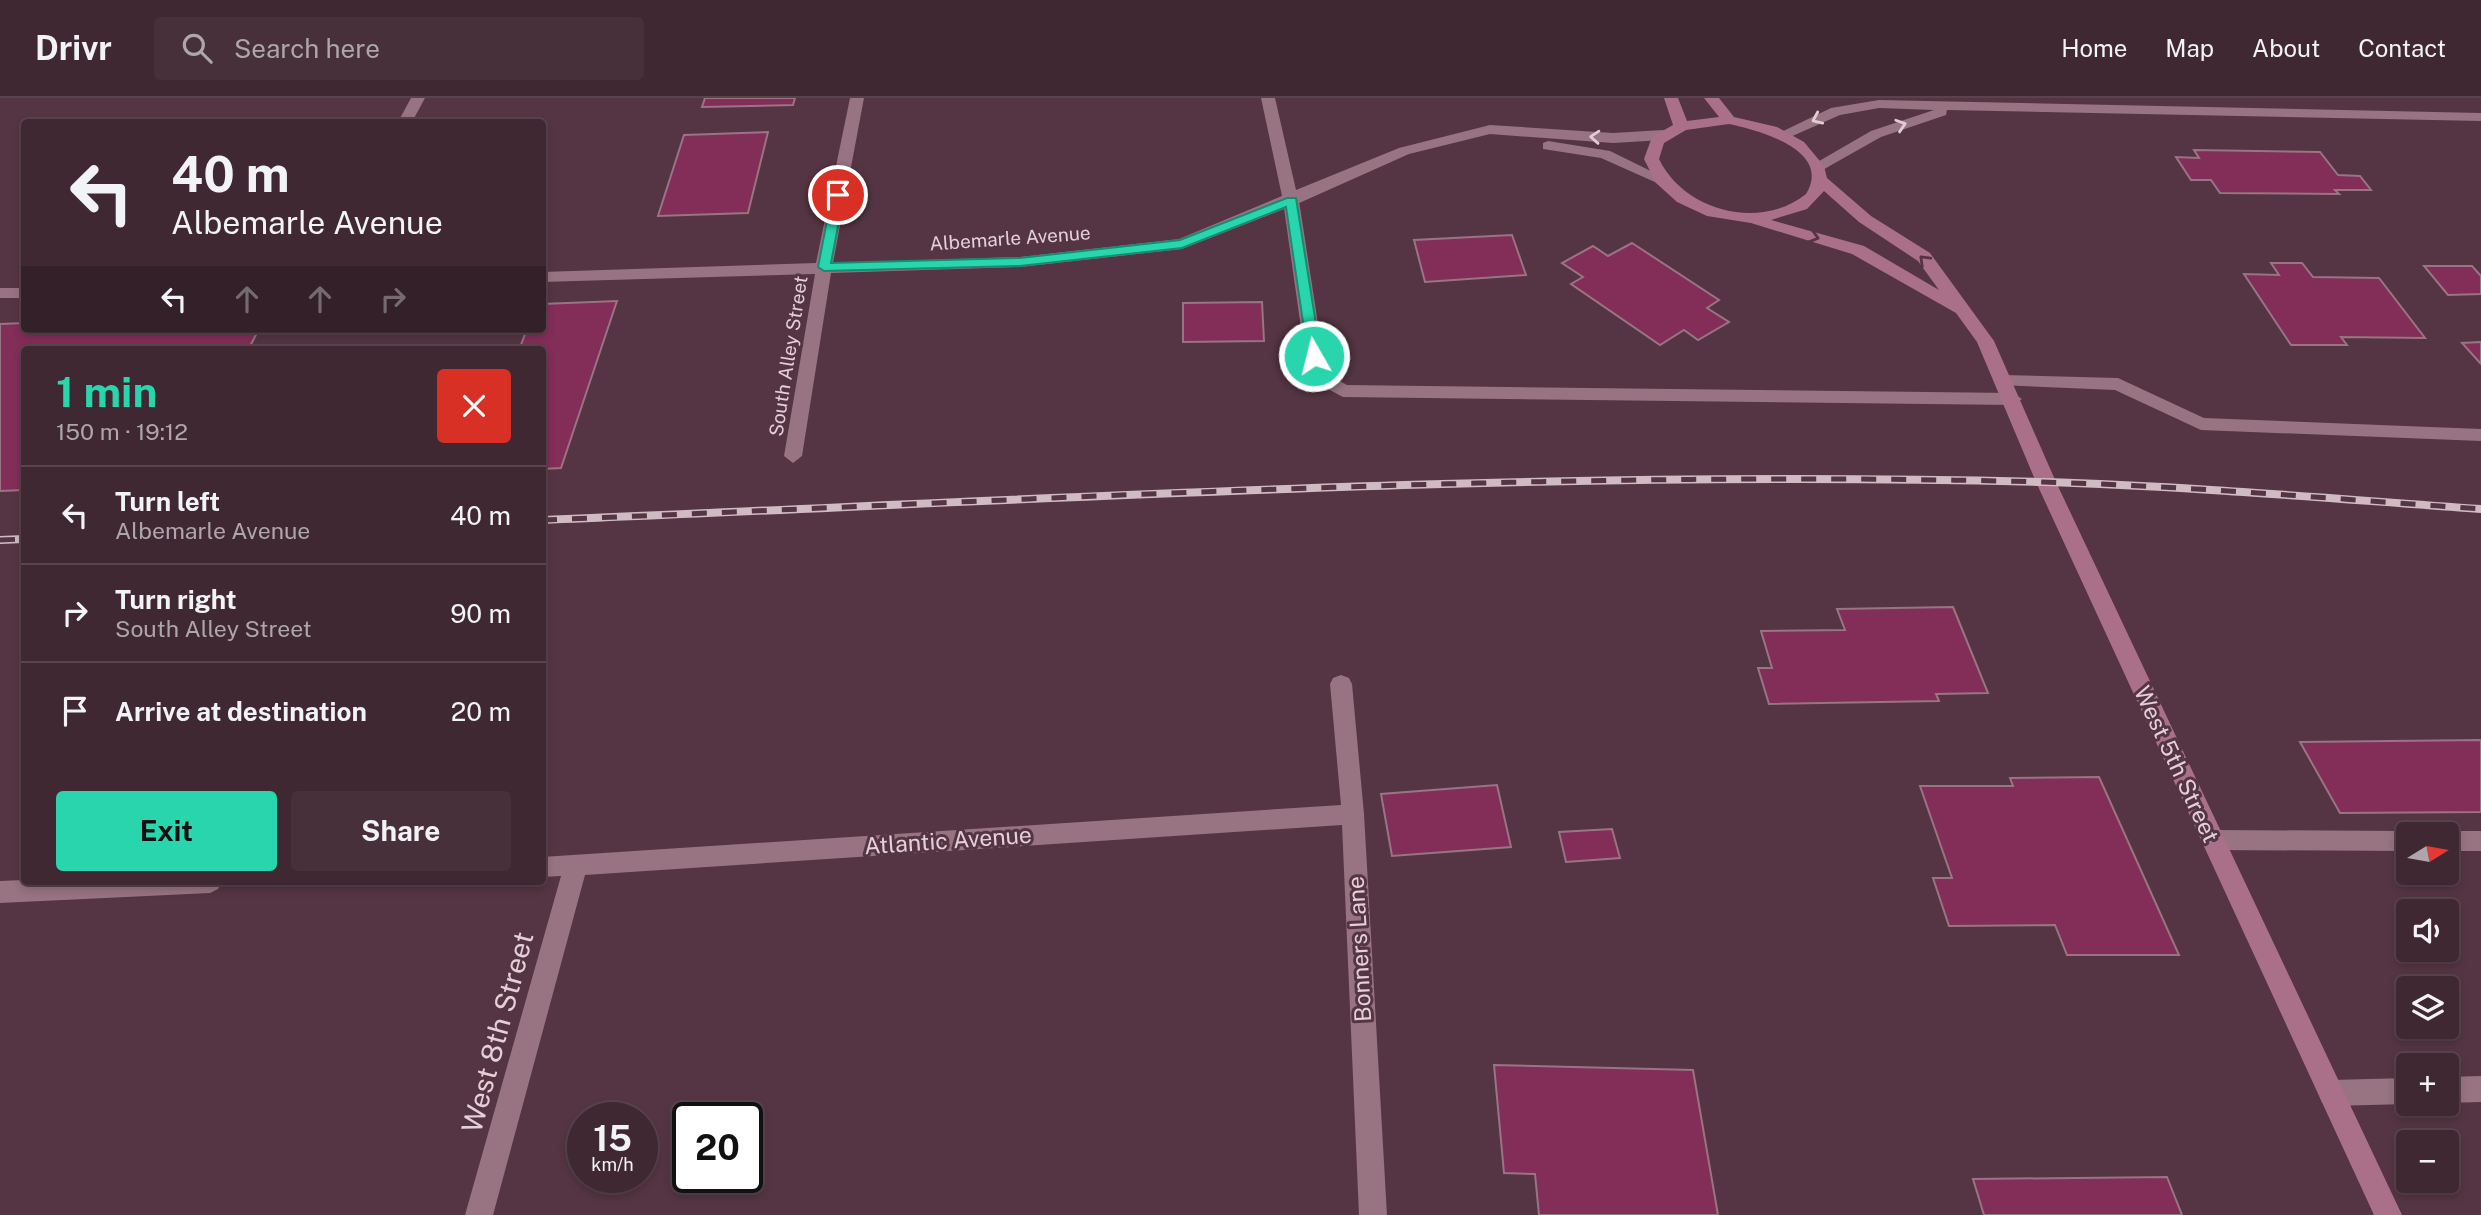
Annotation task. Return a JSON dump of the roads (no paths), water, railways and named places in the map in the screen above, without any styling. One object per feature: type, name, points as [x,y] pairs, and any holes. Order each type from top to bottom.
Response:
[{"type":"main road","points":[[1671,98],[1681,125]]},
{"type":"main road","points":[[1711,98],[1729,120]]},
{"type":"main road","points":[[1729,120],[1783,135],[1804,148],[1820,174],[1815,196],[1800,208],[1776,216],[1749,218],[1694,206],[1672,193],[1657,178],[1651,162],[1653,147],[1663,135],[1681,125],[1729,120]]},
{"type":"main road","name":"West 5th Street","points":[[1820,174],[1865,219],[1924,257],[1985,341],[2046,482],[2388,1215]]},
{"type":"main road","name":"West 5th Street","points":[[1749,218],[1858,250],[1966,313]]},
{"type":"street","points":[[407,119],[418,98]]},
{"type":"street","name":"South Alley Street","points":[[793,456],[824,267],[857,98]]},
{"type":"street","points":[[1268,98],[1291,201],[1314,356],[1332,384],[1343,390],[2008,390],[2118,384],[2201,424],[2481,435]]},
{"type":"street","points":[[1783,135],[1846,109],[1879,104],[1956,107],[2000,103],[2481,117]]},
{"type":"street","points":[[1820,174],[1876,134],[1956,107]]},
{"type":"street","name":"Albemarle Avenue","points":[[546,276],[1020,262],[1182,244],[1291,201],[1404,151],[1459,136],[1490,129],[1613,138],[1663,135]]},
{"type":"street","name":"Albemarle Avenue","points":[[1459,136],[1491,143],[1605,154],[1657,178]]},
{"type":"street","points":[[0,293],[21,293]]},
{"type":"street","name":"Bonners Lane","points":[[1341,684],[1353,814],[1373,1215]]},
{"type":"street","name":"Atlantic Avenue","points":[[546,867],[1353,814]]},
{"type":"street","points":[[2213,840],[2396,841]]},
{"type":"street","points":[[2459,841],[2481,841]]},
{"type":"street","name":"West 8th Street","points":[[479,1215],[576,865]]},
{"type":"street","points":[[0,892],[147,885]]},
{"type":"street","points":[[2459,1090],[2481,1089]]},
{"type":"street","points":[[2331,1093],[2396,1091]]},
{"type":"railway","points":[[546,520],[1292,489],[1667,480],[2043,482],[2207,490],[2481,509]]},
{"type":"railway","points":[[0,540],[21,539]]}]
